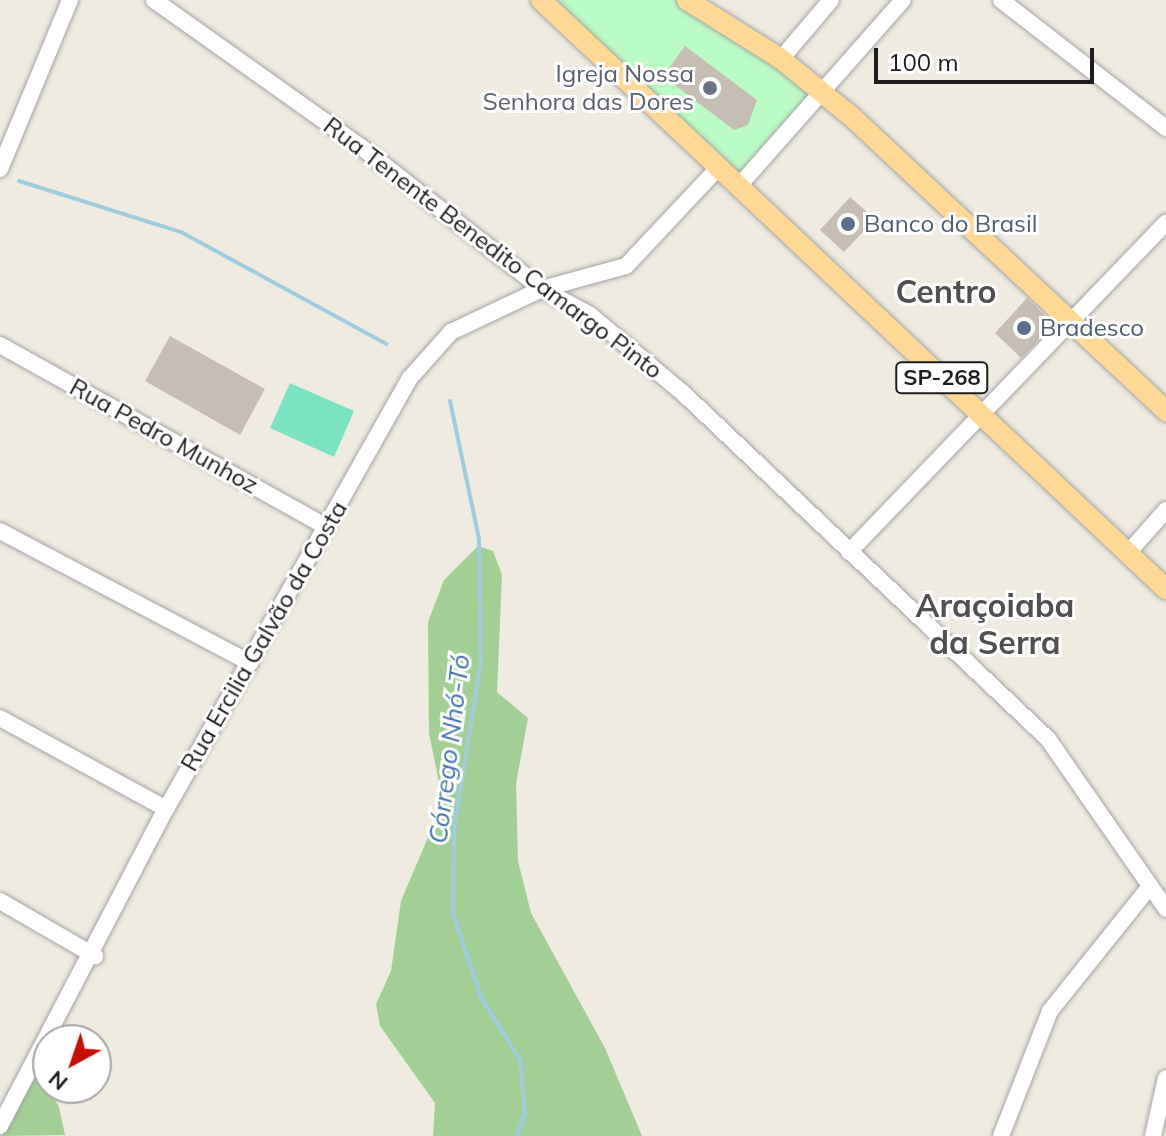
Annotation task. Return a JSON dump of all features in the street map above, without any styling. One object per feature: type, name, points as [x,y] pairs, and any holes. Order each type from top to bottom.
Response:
[{"type":"main road","name":"SP-268","points":[[541,0],[1166,589]]},
{"type":"main road","points":[[687,0],[781,59],[823,92],[1166,411]]},
{"type":"street","points":[[0,169],[70,0]]},
{"type":"street","name":"Rua Tenente Benedito Camargo Pinto","points":[[154,0],[361,147],[542,289],[590,315],[683,393],[1048,739],[1166,909]]},
{"type":"street","points":[[781,59],[831,0]]},
{"type":"street","points":[[738,187],[903,0]]},
{"type":"street","points":[[1001,0],[1166,128]]},
{"type":"street","name":"Rua Ercilia Galvão da Costa","points":[[0,1126],[95,956],[166,809],[410,378],[451,332],[542,289],[626,266],[719,167]]},
{"type":"street","points":[[849,552],[1166,223]]},
{"type":"street","name":"Rua Pedro Munhoz","points":[[0,345],[327,527]]},
{"type":"street","points":[[1127,554],[1166,510]]},
{"type":"street","points":[[0,531],[250,663]]},
{"type":"street","points":[[0,718],[166,809]]},
{"type":"street","points":[[1001,1136],[1050,1011],[1150,886]]},
{"type":"street","points":[[0,901],[95,956]]},
{"type":"street","points":[[1158,1129],[1166,1078]]},
{"type":"street","points":[[0,1087],[17,1096]]},
{"type":"green space","points":[[547,0],[681,0],[817,92],[737,182]]},
{"type":"green space","points":[[290,383],[354,411],[334,457],[270,428]]},
{"type":"green space","points":[[478,546],[493,551],[502,575],[497,692],[528,718],[516,784],[518,861],[531,913],[605,1048],[642,1136],[433,1136],[435,1103],[380,1026],[376,1004],[391,971],[401,901],[443,802],[429,733],[428,622],[444,580]]},
{"type":"green space","points":[[32,1071],[32,1104],[57,1104],[65,1135],[2,1136]]},
{"type":"building","name":"Igreja Nossa Senhora das Dores","points":[[685,46],[757,100],[748,125],[734,130],[663,76]]},
{"type":"building","name":"Banco do Brasil","points":[[850,197],[875,219],[844,252],[820,230]]},
{"type":"building","name":"Bradesco","points":[[1027,298],[1054,324],[1021,358],[995,333]]},
{"type":"building","points":[[170,336],[265,389],[240,435],[145,381]]},
{"type":"waterway","name":"Córrego Nhó-Tó","points":[[19,181],[181,232],[386,344]]},
{"type":"waterway","name":"Córrego Nhó-Tó","points":[[450,401],[479,539],[481,662],[454,829],[453,913],[482,999],[520,1060],[525,1114],[517,1136]]},
{"type":"place","name":"Igreja Nossa Senhora das Dores","points":[[710,88]]},
{"type":"place","name":"Banco do Brasil","points":[[848,224]]},
{"type":"place","name":"Bradesco","points":[[1024,328]]},
{"type":"district","name":"Centro","points":[[946,291]]},
{"type":"district","name":"Araçoiaba da Serra","points":[[995,624]]}]
